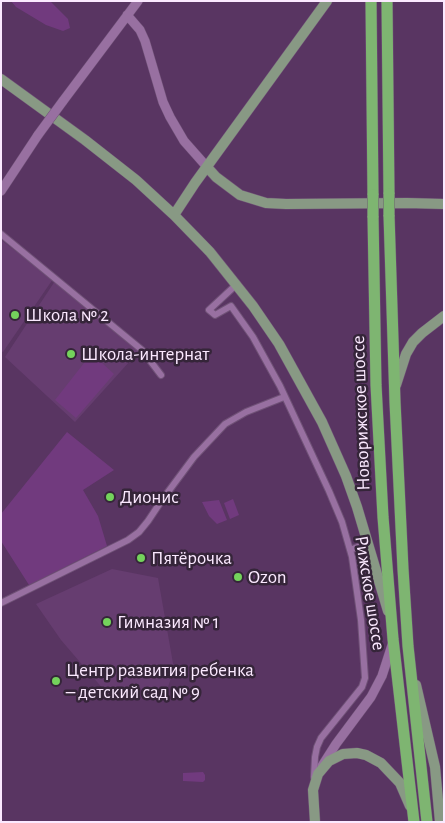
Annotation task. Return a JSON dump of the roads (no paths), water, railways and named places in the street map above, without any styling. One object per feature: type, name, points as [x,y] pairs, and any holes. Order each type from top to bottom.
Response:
[{"type":"highway","name":"Новорижское шоссе","points":[[371,1],[376,385],[383,517],[413,818]]},
{"type":"highway","name":"Новорижское шоссе","points":[[387,1],[389,215],[394,388],[408,646],[427,822]]},
{"type":"main road","points":[[1,191],[63,100],[138,1]]},
{"type":"main road","points":[[174,215],[328,1]]},
{"type":"main road","points":[[127,15],[135,23],[145,41],[163,102],[184,141],[223,183],[240,195],[266,202],[286,204],[444,204]]},
{"type":"main road","points":[[1,79],[112,160],[174,215],[216,258],[237,284],[279,344],[322,422],[346,476],[393,627]]},
{"type":"main road","points":[[394,388],[406,354],[413,342],[444,316]]},
{"type":"main road","points":[[315,822],[313,790],[318,774],[336,744],[372,697],[382,676],[394,639]]},
{"type":"main road","points":[[408,646],[430,742],[440,822]]},
{"type":"main road","points":[[318,774],[329,761],[343,754],[356,753],[374,758],[389,770],[400,783],[413,818]]},
{"type":"street","points":[[1,234],[115,326],[142,350],[161,375]]},
{"type":"street","name":"Рижское шоссе","points":[[237,284],[209,310],[215,315],[229,306],[232,307],[253,337],[284,397],[342,522],[350,550],[361,620],[366,678],[362,687],[321,738],[315,757],[313,790]]},
{"type":"street","points":[[1,603],[128,540],[148,521],[194,457],[225,424],[246,412],[284,397]]},
{"type":"street","points":[[350,550],[368,543]]},
{"type":"place","name":"Школа № 2","points":[[15,315]]},
{"type":"place","name":"Школа-интернат","points":[[71,354]]},
{"type":"place","name":"Дионис","points":[[110,497]]},
{"type":"place","name":"Пятёрочка","points":[[141,558]]},
{"type":"place","name":"Ozon","points":[[238,577]]},
{"type":"place","name":"Гимназия № 1","points":[[107,622]]},
{"type":"place","name":"Центр развития ребенка – детский сад № 9","points":[[56,681]]}]
